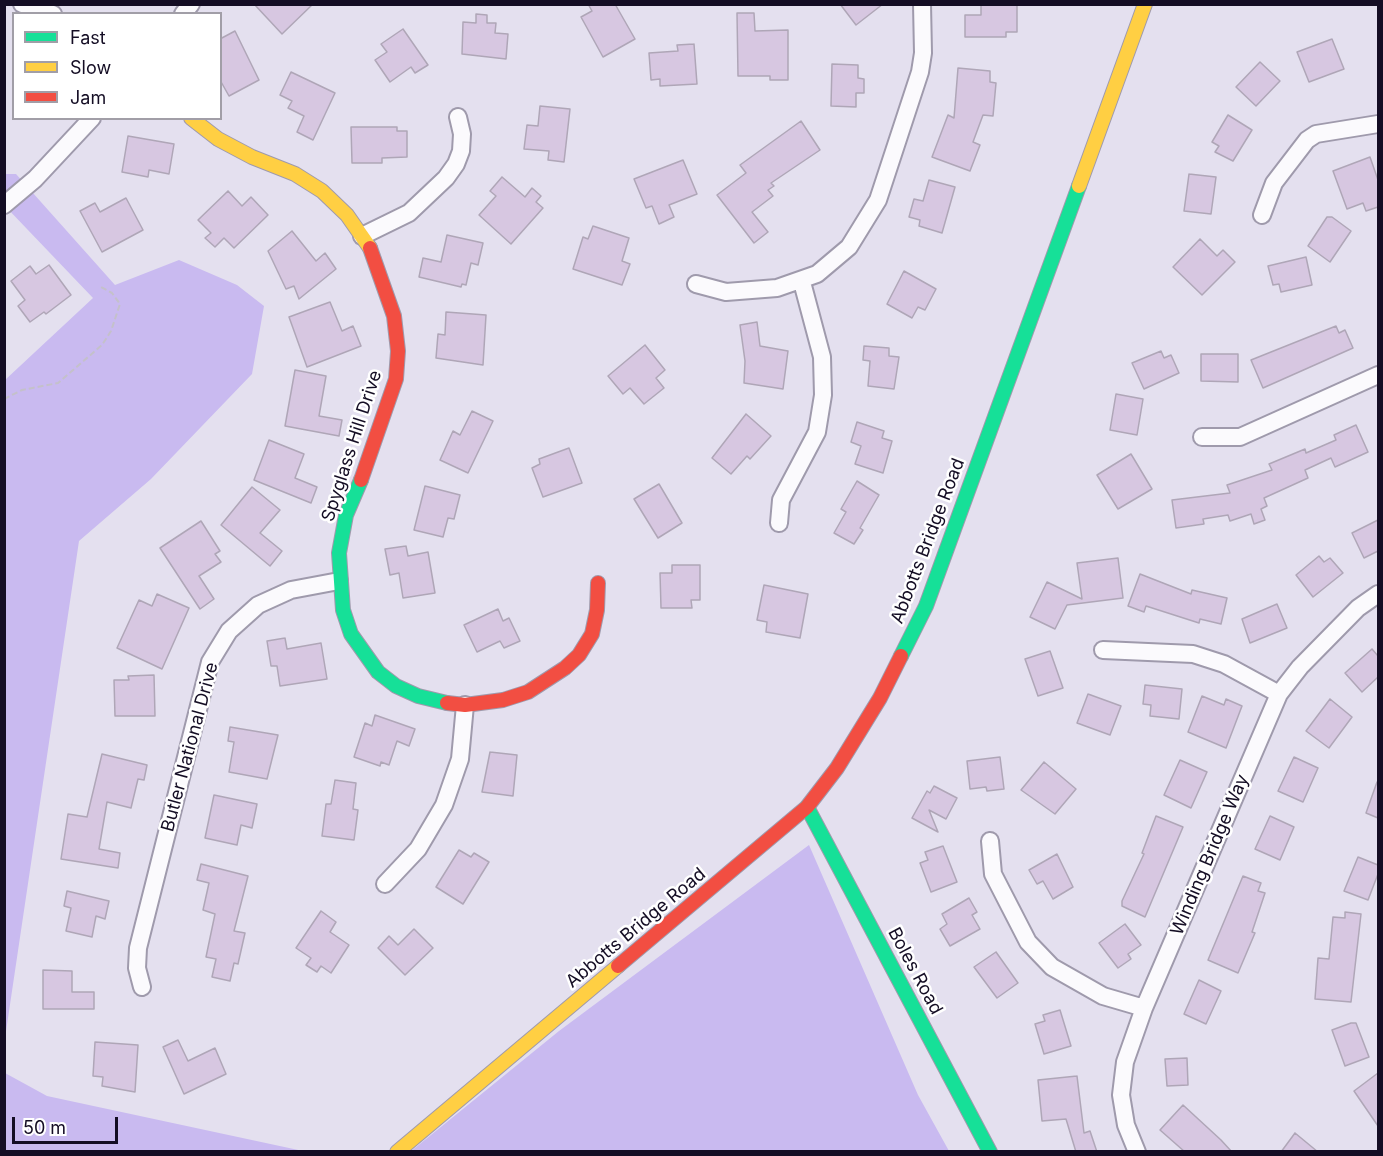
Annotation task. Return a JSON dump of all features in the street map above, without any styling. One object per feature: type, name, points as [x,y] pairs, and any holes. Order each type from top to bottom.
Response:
[{"type":"main road","name":"Abbotts Bridge Road","points":[[397,1152],[807,807],[837,768],[875,706],[926,606],[1145,4]]},
{"type":"main road","points":[[1126,53],[1146,31],[1158,4]]},
{"type":"main road","name":"Spyglass Hill Drive","points":[[195,120],[235,148],[295,174],[322,191],[347,214],[362,236],[384,282],[394,316],[398,351],[396,379],[365,471],[346,515],[339,553],[339,581],[343,610],[351,634],[378,672],[396,686],[418,696],[465,705],[503,700],[528,692],[565,668],[579,655],[592,634],[597,610],[598,583]]},
{"type":"main road","name":"Boles Road","points":[[807,807],[990,1152]]},
{"type":"street","points":[[22,4],[46,12]]},
{"type":"street","points":[[696,284],[726,292],[750,292],[802,282],[818,274],[849,247],[878,200],[920,72],[923,53],[922,4]]},
{"type":"street","points":[[362,236],[409,213],[446,178],[456,164],[461,151],[462,134],[458,117]]},
{"type":"street","points":[[4,205],[35,179],[90,120]]},
{"type":"street","points":[[1262,215],[1274,183],[1307,140],[1316,134],[1378,124]]},
{"type":"street","points":[[779,523],[780,500],[817,432],[823,395],[822,357],[802,282]]},
{"type":"street","points":[[1202,437],[1240,437],[1378,375]]},
{"type":"street","name":"Butler National Drive","points":[[142,987],[137,968],[138,948],[210,662],[230,631],[258,605],[291,590],[339,581]]},
{"type":"street","name":"Winding Bridge Way","points":[[1137,1152],[1126,1125],[1121,1095],[1125,1062],[1144,1008],[1279,694],[1300,667],[1358,608],[1378,594]]},
{"type":"street","points":[[1103,650],[1193,654],[1224,664],[1279,694]]},
{"type":"street","points":[[385,884],[418,849],[444,805],[460,759],[465,705]]},
{"type":"street","points":[[990,841],[993,874],[1028,942],[1052,968],[1103,996],[1144,1008]]},
{"type":"path","points":[[4,399],[22,390],[58,382],[102,345],[111,331],[120,304],[112,293],[100,287]]},
{"type":"shaded area","points":[[5,174],[16,174],[115,285],[179,260],[237,285],[264,306],[252,374],[151,479],[79,541],[5,1038],[5,380],[93,298],[5,206]]},
{"type":"shaded area","points":[[809,845],[918,1095],[949,1151],[410,1152],[559,1031]]},
{"type":"shaded area","points":[[5,1073],[47,1096],[303,1151],[5,1151]]},
{"type":"building","points":[[254,4],[313,4],[282,34]]},
{"type":"building","points":[[588,4],[615,4],[635,39],[603,57],[581,17],[592,11]]},
{"type":"building","points":[[840,4],[883,4],[856,25]]},
{"type":"building","points":[[981,4],[1017,4],[1017,32],[1006,32],[1006,37],[965,37],[965,15],[981,15]]},
{"type":"building","points":[[737,13],[754,13],[755,31],[788,30],[788,80],[770,80],[770,76],[738,76]]},
{"type":"building","points":[[476,14],[487,15],[487,23],[496,23],[495,33],[508,34],[506,59],[462,54],[463,22],[476,23]]},
{"type":"building","points":[[403,29],[428,65],[415,73],[411,67],[390,82],[375,60],[387,52],[381,44]]},
{"type":"building","points":[[235,31],[259,80],[229,96],[222,84],[222,38]]},
{"type":"building","points":[[1332,39],[1344,69],[1309,82],[1297,52]]},
{"type":"building","points":[[694,44],[697,84],[660,86],[660,79],[651,80],[649,53],[678,51],[677,45]]},
{"type":"building","points":[[1260,62],[1280,81],[1256,106],[1236,87]]},
{"type":"building","points":[[832,64],[858,65],[858,78],[864,79],[864,93],[856,93],[856,107],[831,106]]},
{"type":"building","points":[[958,68],[990,71],[990,82],[996,83],[993,116],[983,115],[973,142],[980,145],[970,171],[932,157],[948,115],[954,118]]},
{"type":"building","points":[[291,72],[335,93],[313,140],[297,132],[304,116],[288,108],[292,101],[280,95]]},
{"type":"building","points":[[540,106],[570,109],[564,162],[548,160],[549,151],[524,149],[527,125],[538,126]]},
{"type":"building","points":[[1228,115],[1252,130],[1233,161],[1215,152],[1219,146],[1212,142]]},
{"type":"building","points":[[801,121],[820,150],[771,183],[774,186],[768,190],[773,196],[752,212],[768,232],[754,243],[717,195],[746,173],[740,165]]},
{"type":"building","points":[[351,127],[397,127],[397,131],[407,131],[407,157],[382,158],[382,163],[352,163]]},
{"type":"building","points":[[128,136],[174,144],[169,174],[149,170],[148,177],[122,172]]},
{"type":"building","points":[[1370,157],[1378,180],[1378,207],[1366,211],[1363,203],[1347,209],[1333,171]]},
{"type":"building","points":[[683,160],[697,194],[669,205],[674,217],[659,224],[652,206],[646,208],[634,179]]},
{"type":"building","points":[[1189,174],[1216,177],[1211,214],[1184,211]]},
{"type":"building","points":[[502,177],[525,197],[532,188],[541,196],[536,202],[543,208],[511,244],[479,215],[496,196],[490,191]]},
{"type":"building","points":[[929,180],[955,187],[942,233],[919,226],[920,220],[909,217],[914,199],[923,201]]},
{"type":"building","points":[[228,191],[242,206],[251,197],[268,215],[234,248],[224,238],[215,247],[205,238],[211,233],[198,220]]},
{"type":"building","points":[[126,198],[143,230],[102,252],[80,211],[95,203],[100,212]]},
{"type":"building","points":[[1327,217],[1332,217],[1351,231],[1330,262],[1308,246]]},
{"type":"building","points":[[593,226],[629,238],[622,261],[630,264],[622,285],[573,269],[583,237],[588,239]]},
{"type":"building","points":[[292,231],[316,261],[325,253],[336,269],[299,299],[294,286],[286,289],[268,251]]},
{"type":"building","points":[[447,235],[483,243],[478,265],[471,263],[466,285],[462,284],[461,287],[419,277],[423,258],[441,262]]},
{"type":"building","points":[[1200,239],[1217,256],[1223,250],[1235,262],[1202,295],[1173,267]]},
{"type":"building","points":[[1306,257],[1312,285],[1281,292],[1279,284],[1273,285],[1268,266]]},
{"type":"building","points":[[49,265],[71,295],[46,314],[44,312],[30,322],[18,306],[25,300],[11,281],[30,266],[36,274]]},
{"type":"building","points":[[904,271],[936,289],[925,310],[918,307],[912,318],[887,304]]},
{"type":"building","points":[[330,302],[342,331],[353,326],[361,346],[307,367],[289,317]]},
{"type":"building","points":[[446,312],[486,315],[483,365],[436,358],[438,334],[445,335]]},
{"type":"building","points":[[757,322],[760,346],[788,351],[783,389],[744,383],[745,361],[740,325]]},
{"type":"building","points":[[1336,326],[1339,333],[1345,330],[1353,348],[1263,388],[1251,360]]},
{"type":"building","points":[[645,345],[665,370],[656,378],[664,388],[644,404],[630,388],[623,394],[608,376]]},
{"type":"building","points":[[864,346],[889,348],[889,356],[899,357],[894,389],[868,386],[870,361],[863,360]]},
{"type":"building","points":[[1161,351],[1164,358],[1171,355],[1179,373],[1144,389],[1132,363]]},
{"type":"building","points":[[1201,354],[1238,354],[1238,382],[1201,381]]},
{"type":"building","points":[[295,370],[326,376],[319,416],[342,420],[339,436],[285,426]]},
{"type":"building","points":[[1116,394],[1143,399],[1137,435],[1110,430]]},
{"type":"building","points":[[472,411],[493,421],[468,473],[440,460],[453,431],[460,435]]},
{"type":"building","points":[[746,414],[771,436],[750,459],[747,456],[731,474],[712,458]]},
{"type":"building","points":[[857,422],[884,431],[882,438],[892,441],[883,473],[855,464],[861,446],[851,442]]},
{"type":"building","points":[[1356,425],[1368,452],[1335,467],[1331,458],[1305,470],[1308,478],[1264,498],[1267,506],[1261,509],[1265,520],[1254,524],[1251,514],[1230,521],[1228,515],[1203,519],[1204,524],[1176,528],[1172,500],[1230,493],[1227,485],[1272,470],[1269,464],[1305,449],[1306,453],[1336,440],[1334,435]]},
{"type":"building","points":[[269,440],[304,454],[295,478],[317,487],[311,503],[254,480]]},
{"type":"building","points":[[569,448],[582,483],[543,497],[532,468],[540,464],[539,459]]},
{"type":"building","points":[[1131,454],[1152,489],[1118,509],[1097,475]]},
{"type":"building","points":[[857,481],[879,495],[860,528],[863,530],[854,544],[834,533],[846,512],[841,509]]},
{"type":"building","points":[[659,484],[682,523],[658,538],[634,499]]},
{"type":"building","points":[[425,486],[460,495],[454,519],[448,518],[443,537],[414,530]]},
{"type":"building","points":[[252,487],[280,510],[260,533],[282,551],[270,566],[221,525]]},
{"type":"building","points":[[1378,520],[1378,551],[1364,558],[1352,533]]},
{"type":"building","points":[[201,521],[220,551],[215,554],[221,562],[199,576],[214,599],[200,609],[160,548]]},
{"type":"building","points":[[406,546],[408,556],[428,552],[435,593],[403,598],[399,573],[390,575],[385,549]]},
{"type":"building","points":[[1319,556],[1324,562],[1330,558],[1343,573],[1313,597],[1296,575]]},
{"type":"building","points":[[1118,558],[1123,598],[1067,605],[1055,629],[1030,617],[1047,582],[1082,599],[1077,563]]},
{"type":"building","points":[[672,565],[700,565],[700,600],[691,600],[692,608],[661,608],[660,573],[672,573]]},
{"type":"building","points":[[1140,574],[1191,594],[1192,590],[1227,598],[1221,624],[1200,619],[1199,623],[1146,606],[1144,612],[1128,606]]},
{"type":"building","points":[[764,585],[808,594],[800,638],[766,632],[767,622],[757,620]]},
{"type":"building","points":[[157,594],[189,608],[162,669],[117,648],[139,600],[152,606]]},
{"type":"building","points":[[1277,604],[1287,628],[1250,643],[1242,619]]},
{"type":"building","points":[[498,609],[503,621],[509,618],[520,641],[504,648],[500,641],[477,652],[464,625]]},
{"type":"building","points":[[285,638],[287,649],[321,643],[327,679],[280,686],[277,666],[271,666],[267,641]]},
{"type":"building","points":[[1372,649],[1378,656],[1378,677],[1362,692],[1345,673]]},
{"type":"building","points":[[1050,651],[1063,688],[1038,696],[1025,659]]},
{"type":"building","points":[[154,675],[155,716],[115,716],[114,680],[129,680],[128,676]]},
{"type":"building","points":[[1145,685],[1182,689],[1179,719],[1150,716],[1151,705],[1143,704]]},
{"type":"building","points":[[1088,694],[1121,706],[1110,735],[1077,723]]},
{"type":"building","points":[[1202,696],[1224,705],[1226,699],[1242,706],[1226,748],[1188,732]]},
{"type":"building","points":[[1330,699],[1352,717],[1329,748],[1306,731]]},
{"type":"building","points":[[375,715],[415,729],[409,746],[397,741],[389,765],[381,762],[380,766],[354,757],[365,723],[372,726]]},
{"type":"building","points":[[230,727],[278,735],[267,779],[229,772],[234,742],[228,741]]},
{"type":"building","points":[[490,752],[517,755],[513,796],[482,792]]},
{"type":"building","points":[[102,754],[147,765],[144,780],[138,779],[131,808],[107,802],[99,849],[120,853],[118,868],[61,859],[68,814],[87,817]]},
{"type":"building","points":[[1000,757],[1004,789],[987,791],[986,787],[970,789],[967,761]]},
{"type":"building","points":[[1294,757],[1318,768],[1303,802],[1278,791]]},
{"type":"building","points":[[1180,760],[1207,772],[1191,808],[1164,795]]},
{"type":"building","points":[[1044,762],[1076,789],[1055,814],[1021,790]]},
{"type":"building","points":[[335,780],[356,783],[353,809],[358,810],[354,840],[322,836],[326,804],[331,804]]},
{"type":"building","points":[[1378,782],[1378,818],[1366,813]]},
{"type":"building","points":[[934,786],[957,798],[946,819],[929,810],[938,832],[912,818],[927,791],[930,793]]},
{"type":"building","points":[[214,795],[257,804],[252,828],[241,825],[237,845],[205,838]]},
{"type":"building","points":[[1156,816],[1183,827],[1145,917],[1122,906],[1122,901],[1144,854],[1142,853]]},
{"type":"building","points":[[1270,816],[1294,827],[1280,860],[1255,849]]},
{"type":"building","points":[[943,846],[957,882],[931,892],[920,863],[928,860],[925,852]]},
{"type":"building","points":[[459,850],[471,857],[474,853],[489,862],[463,904],[436,887]]},
{"type":"building","points":[[1057,854],[1073,887],[1053,899],[1043,881],[1037,884],[1029,870]]},
{"type":"building","points":[[1358,857],[1378,865],[1378,874],[1368,900],[1344,891]]},
{"type":"building","points":[[201,864],[248,876],[234,931],[245,933],[238,964],[234,963],[230,981],[212,977],[216,959],[206,957],[215,914],[203,910],[209,883],[197,880]]},
{"type":"building","points":[[1243,876],[1261,883],[1258,891],[1265,893],[1252,932],[1255,933],[1238,973],[1208,960]]},
{"type":"building","points":[[67,891],[109,901],[105,919],[96,916],[92,937],[66,931],[71,908],[64,906]]},
{"type":"building","points":[[969,898],[977,912],[972,915],[980,929],[950,946],[940,929],[947,924],[942,914]]},
{"type":"building","points":[[321,911],[336,922],[330,932],[349,945],[331,973],[321,966],[317,972],[306,965],[311,958],[296,948]]},
{"type":"building","points":[[1345,912],[1361,914],[1351,1002],[1315,999],[1318,958],[1329,959],[1333,917],[1345,918]]},
{"type":"building","points":[[1125,924],[1141,945],[1128,954],[1131,959],[1118,968],[1099,943]]},
{"type":"building","points":[[414,929],[433,948],[405,975],[378,948],[389,936],[398,945]]},
{"type":"building","points":[[996,952],[1018,983],[997,998],[974,967]]},
{"type":"building","points":[[43,970],[72,971],[72,992],[94,992],[94,1009],[43,1009]]},
{"type":"building","points":[[1199,980],[1221,991],[1206,1024],[1184,1014]]},
{"type":"building","points":[[1060,1010],[1071,1046],[1044,1054],[1035,1024],[1045,1021],[1043,1015]]},
{"type":"building","points":[[1356,1023],[1369,1057],[1345,1066],[1332,1030]]},
{"type":"building","points":[[178,1040],[188,1061],[215,1048],[226,1074],[184,1094],[163,1047]]},
{"type":"building","points":[[95,1042],[138,1045],[135,1092],[102,1086],[103,1077],[93,1076]]},
{"type":"building","points":[[1187,1058],[1188,1085],[1167,1086],[1165,1059]]},
{"type":"building","points":[[1378,1073],[1378,1126],[1354,1091]]},
{"type":"building","points":[[1077,1076],[1084,1133],[1090,1131],[1097,1152],[1076,1152],[1066,1119],[1042,1121],[1038,1080]]},
{"type":"building","points":[[1183,1105],[1232,1152],[1185,1152],[1160,1130]]},
{"type":"building","points":[[1295,1133],[1318,1152],[1281,1152]]},
{"type":"traffic: fast","points":[[901,656],[926,606],[1079,186]]},
{"type":"traffic: fast","points":[[361,480],[346,515],[339,553],[343,610],[351,634],[378,672],[396,686],[418,696],[447,703]]},
{"type":"traffic: fast","points":[[807,807],[990,1152]]},
{"type":"traffic: slow","points":[[1079,186],[1145,4]]},
{"type":"traffic: slow","points":[[194,120],[218,139],[252,157],[295,174],[322,191],[347,215],[370,248]]},
{"type":"traffic: slow","points":[[397,1152],[618,966]]},
{"type":"traffic: jam","points":[[361,480],[396,379],[398,351],[394,316],[370,248]]},
{"type":"traffic: jam","points":[[447,703],[465,705],[503,700],[528,692],[565,668],[579,655],[592,634],[597,610],[598,583]]},
{"type":"traffic: jam","points":[[618,966],[807,807],[837,768],[880,698],[901,656]]}]
